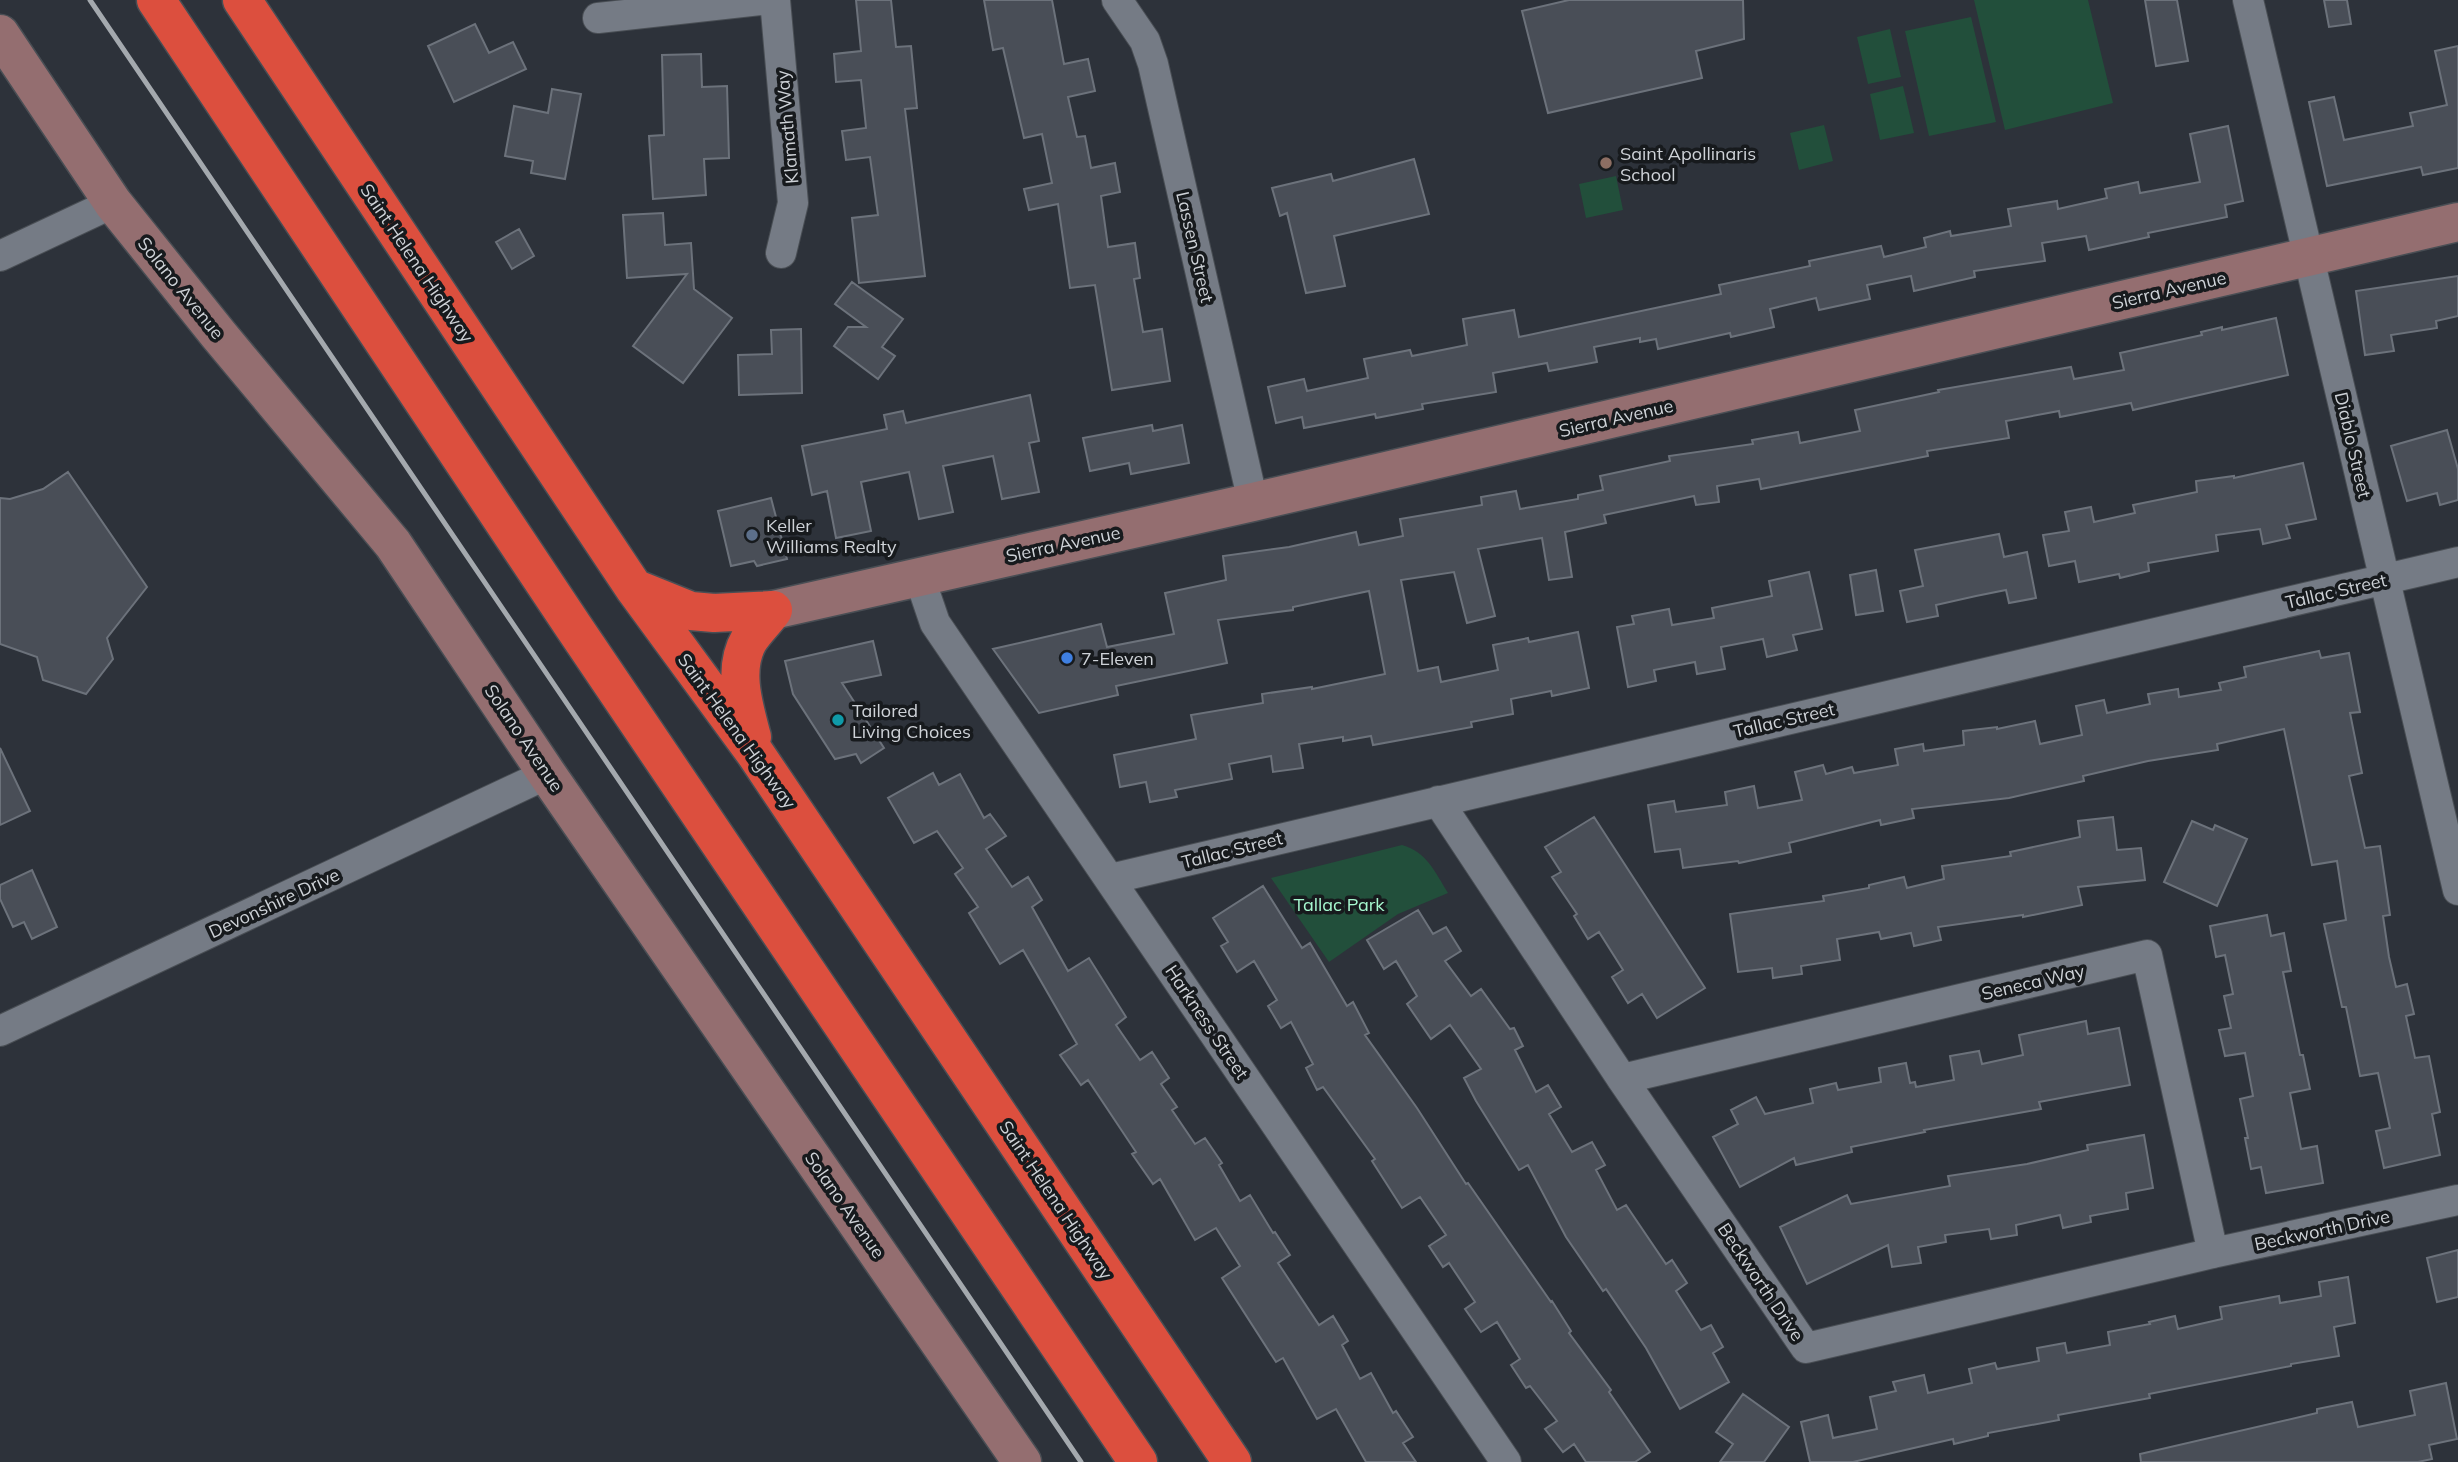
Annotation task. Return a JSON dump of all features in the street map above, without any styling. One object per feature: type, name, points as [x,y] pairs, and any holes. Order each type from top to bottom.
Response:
[{"type":"highway","points":[[156,0],[573,626],[1138,1462]]},
{"type":"highway","name":"Saint Helena Highway","points":[[242,0],[634,588],[755,753],[1232,1462]]},
{"type":"highway","points":[[634,588],[691,611],[714,613],[774,610]]},
{"type":"highway","points":[[755,753],[740,679],[748,642],[774,610]]},
{"type":"street","points":[[598,18],[760,0]]},
{"type":"street","name":"Klamath Way","points":[[775,0],[793,203],[781,253]]},
{"type":"street","name":"Lassen Street","points":[[1117,0],[1145,41],[1153,64],[1253,502]]},
{"type":"street","name":"Diablo Street","points":[[2248,0],[2458,890]]},
{"type":"street","name":"Solano Avenue","points":[[0,34],[113,203],[393,544],[547,774],[1022,1462]]},
{"type":"street","points":[[0,256],[113,203]]},
{"type":"street","name":"Sierra Avenue","points":[[774,610],[1253,502],[2458,222]]},
{"type":"street","name":"Tallac Street","points":[[1110,879],[2458,562]]},
{"type":"street","name":"Harkness Street","points":[[919,576],[935,623],[1506,1462]]},
{"type":"street","name":"Devonshire Drive","points":[[0,1031],[547,774]]},
{"type":"street","name":"Beckworth Drive","points":[[1438,800],[1622,1079],[1806,1348],[2213,1253],[2458,1200]]},
{"type":"street","name":"Seneca Way","points":[[1622,1079],[2147,955],[2213,1253]]},
{"type":"green space","points":[[1974,0],[2088,0],[2113,103],[2005,130]]},
{"type":"green space","points":[[1971,17],[1996,122],[1929,136],[1905,31]]},
{"type":"green space","points":[[1890,29],[1901,77],[1868,84],[1857,37]]},
{"type":"green space","points":[[1903,86],[1914,133],[1880,140],[1870,94]]},
{"type":"green space","points":[[1824,125],[1833,161],[1799,170],[1790,133]]},
{"type":"green space","points":[[1616,176],[1623,210],[1586,218],[1579,184]]},
{"type":"green space","name":"Tallac Park","points":[[1402,845],[1418,852],[1424,858],[1448,893],[1398,914],[1329,962],[1271,878]]},
{"type":"building","points":[[856,0],[891,0],[896,47],[911,46],[917,108],[905,109],[925,276],[859,283],[852,218],[878,215],[870,157],[846,160],[842,131],[866,128],[861,80],[836,82],[834,54],[861,51]]},
{"type":"building","points":[[984,0],[1052,0],[1064,64],[1088,59],[1095,91],[1068,97],[1077,137],[1085,136],[1091,168],[1115,163],[1120,192],[1101,196],[1108,247],[1135,243],[1140,278],[1134,279],[1143,332],[1162,329],[1170,381],[1112,390],[1095,285],[1070,288],[1058,204],[1029,210],[1024,189],[1052,183],[1042,134],[1024,138],[1003,48],[993,50]]},
{"type":"building","points":[[1569,0],[1743,0],[1744,39],[1696,51],[1702,78],[1548,113],[1522,11]]},
{"type":"building","points":[[2145,0],[2177,0],[2188,61],[2156,66]]},
{"type":"building","points":[[2324,0],[2347,0],[2351,24],[2329,27]]},
{"type":"building","points":[[475,24],[489,53],[513,42],[526,69],[454,102],[428,46]]},
{"type":"building","points":[[2458,46],[2458,168],[2423,175],[2421,167],[2327,186],[2309,102],[2334,97],[2344,140],[2413,126],[2410,113],[2447,105],[2435,51]]},
{"type":"building","points":[[701,54],[702,87],[727,86],[729,158],[704,159],[706,195],[653,199],[649,136],[664,135],[662,55]]},
{"type":"building","points":[[552,89],[581,94],[565,179],[531,173],[533,161],[505,156],[514,106],[548,113]]},
{"type":"building","points":[[2228,126],[2243,201],[2225,205],[2227,217],[2148,233],[2149,237],[2089,250],[2086,236],[2042,243],[2045,261],[1974,271],[1975,277],[1914,291],[1911,276],[1867,285],[1870,299],[1819,310],[1816,298],[1770,309],[1774,327],[1731,337],[1730,333],[1658,349],[1656,339],[1640,342],[1640,338],[1594,347],[1597,362],[1549,371],[1547,363],[1493,373],[1496,392],[1422,404],[1423,409],[1376,418],[1375,414],[1304,428],[1302,417],[1276,423],[1268,387],[1304,379],[1307,391],[1368,378],[1364,359],[1410,350],[1412,356],[1467,345],[1463,319],[1514,310],[1519,337],[1721,294],[1719,285],[1810,266],[1809,261],[1881,246],[1884,257],[1926,247],[1924,238],[1950,231],[1951,236],[2011,226],[2008,209],[2057,201],[2058,209],[2107,198],[2105,189],[2138,182],[2140,193],[2200,182],[2190,134]]},
{"type":"building","points":[[1414,159],[1429,214],[1334,236],[1345,286],[1306,293],[1287,213],[1280,216],[1272,188],[1331,174],[1333,181]]},
{"type":"building","points":[[663,213],[665,245],[691,243],[694,289],[732,318],[683,383],[633,346],[687,274],[627,278],[623,215]]},
{"type":"building","points":[[519,229],[534,256],[512,269],[496,242]]},
{"type":"building","points":[[2458,276],[2458,316],[2436,321],[2437,328],[2391,335],[2394,351],[2365,355],[2356,291]]},
{"type":"building","points":[[852,282],[903,319],[882,347],[895,356],[878,379],[834,346],[848,327],[866,327],[835,304]]},
{"type":"building","points":[[2276,318],[2288,375],[2133,410],[2131,403],[2060,417],[2059,411],[2006,421],[2009,438],[1927,451],[1928,456],[1761,489],[1759,479],[1717,486],[1719,502],[1696,505],[1694,496],[1604,515],[1606,523],[1565,532],[1572,577],[1549,580],[1542,538],[1478,549],[1495,616],[1467,623],[1454,572],[1401,580],[1418,671],[1438,667],[1441,682],[1498,670],[1493,645],[1528,638],[1529,642],[1578,632],[1589,688],[1552,696],[1551,691],[1511,699],[1513,714],[1471,722],[1472,727],[1373,745],[1371,736],[1299,744],[1303,768],[1273,772],[1271,756],[1229,764],[1232,779],[1175,790],[1177,797],[1150,802],[1146,782],[1120,787],[1114,755],[1196,739],[1191,715],[1263,703],[1262,694],[1312,689],[1385,674],[1369,591],[1293,607],[1293,610],[1218,620],[1227,663],[1116,686],[1118,695],[1039,713],[993,649],[1101,624],[1107,647],[1174,634],[1165,593],[1226,580],[1223,556],[1289,547],[1356,532],[1359,545],[1403,536],[1400,519],[1482,505],[1481,497],[1516,491],[1520,509],[1578,499],[1578,495],[1603,490],[1600,476],[1670,461],[1669,456],[1753,444],[1752,440],[1798,432],[1800,443],[1860,431],[1855,410],[1939,392],[1938,390],[2071,367],[2074,379],[2124,370],[2120,353],[2202,335],[2201,332],[2222,327],[2222,330]]},
{"type":"building","points":[[801,329],[802,393],[739,395],[738,355],[772,354],[771,330]]},
{"type":"building","points":[[1030,395],[1039,441],[1029,443],[1039,492],[1002,499],[993,456],[943,466],[953,512],[919,519],[909,472],[861,482],[871,531],[836,538],[827,491],[812,495],[802,446],[887,429],[884,415],[903,411],[906,423]]},
{"type":"building","points":[[1152,425],[1153,431],[1182,425],[1189,463],[1131,474],[1129,463],[1090,471],[1083,438]]},
{"type":"building","points":[[2447,430],[2458,469],[2458,500],[2440,505],[2437,493],[2407,501],[2391,446]]},
{"type":"building","points":[[2303,463],[2316,519],[2286,525],[2290,538],[2263,544],[2260,529],[2216,535],[2218,551],[2148,563],[2149,571],[2120,578],[2119,574],[2079,582],[2075,561],[2049,566],[2043,535],[2069,531],[2065,512],[2091,507],[2094,522],[2135,513],[2133,505],[2197,492],[2196,481],[2234,478]]},
{"type":"building","points":[[68,472],[147,587],[107,638],[113,659],[86,694],[43,680],[37,657],[0,644],[0,498],[10,499],[43,489]]},
{"type":"building","name":"Keller Williams Realty","points":[[771,498],[787,559],[757,566],[754,561],[731,566],[718,511]]},
{"type":"building","points":[[1999,534],[2004,557],[2027,552],[2036,598],[2009,603],[2006,590],[1936,605],[1938,616],[1907,622],[1900,591],[1923,586],[1915,550]]},
{"type":"building","points":[[1876,570],[1883,611],[1856,615],[1850,575]]},
{"type":"building","points":[[1809,572],[1822,629],[1793,635],[1797,650],[1767,657],[1763,639],[1721,647],[1725,669],[1697,674],[1695,662],[1654,670],[1656,681],[1628,687],[1617,627],[1634,624],[1632,616],[1669,609],[1672,625],[1714,618],[1712,608],[1772,596],[1769,581]]},
{"type":"building","name":"Tailored Living Choices","points":[[873,641],[881,675],[842,683],[884,748],[861,763],[856,754],[835,759],[793,694],[785,661]]},
{"type":"building","points":[[2319,651],[2321,658],[2349,653],[2360,712],[2350,713],[2362,773],[2349,776],[2365,848],[2380,846],[2390,915],[2383,916],[2389,957],[2396,987],[2407,984],[2414,1014],[2406,1016],[2415,1058],[2429,1056],[2440,1112],[2432,1114],[2440,1155],[2384,1168],[2376,1131],[2390,1128],[2378,1073],[2360,1076],[2346,1007],[2342,1007],[2324,924],[2346,920],[2337,861],[2312,865],[2284,729],[2217,744],[2218,750],[2148,761],[2083,776],[2084,781],[2009,798],[1912,809],[1914,818],[1881,825],[1880,820],[1789,843],[1791,852],[1739,863],[1683,868],[1680,849],[1655,852],[1648,805],[1674,801],[1676,812],[1727,805],[1725,792],[1754,786],[1758,808],[1802,800],[1795,772],[1823,765],[1826,774],[1852,767],[1854,773],[1898,765],[1895,749],[1923,744],[1924,751],[1964,745],[1963,731],[1997,729],[2035,721],[2040,744],[2082,735],[2076,706],[2104,700],[2107,713],[2150,704],[2148,694],[2178,689],[2179,697],[2221,690],[2219,683],[2246,677],[2244,667]]},
{"type":"building","points":[[0,748],[30,811],[0,825]]},
{"type":"building","points":[[933,773],[939,785],[960,774],[984,818],[990,814],[1006,836],[986,849],[1012,887],[1028,877],[1042,900],[1032,907],[1068,971],[1089,958],[1126,1017],[1116,1025],[1140,1060],[1152,1052],[1169,1078],[1161,1084],[1177,1107],[1172,1110],[1195,1144],[1205,1138],[1222,1163],[1219,1165],[1240,1201],[1250,1195],[1290,1255],[1278,1263],[1319,1325],[1333,1316],[1348,1341],[1342,1345],[1360,1379],[1371,1373],[1393,1413],[1396,1411],[1413,1437],[1403,1443],[1416,1462],[1366,1462],[1336,1409],[1317,1419],[1283,1358],[1276,1362],[1222,1278],[1240,1266],[1216,1228],[1195,1240],[1160,1179],[1153,1184],[1132,1154],[1136,1152],[1088,1080],[1081,1085],[1060,1055],[1077,1044],[1023,950],[1000,964],[969,913],[978,907],[955,874],[963,868],[937,831],[914,843],[888,798]]},
{"type":"building","points":[[1594,817],[1705,988],[1657,1018],[1642,994],[1628,1003],[1612,977],[1623,970],[1599,932],[1588,939],[1574,916],[1577,914],[1552,877],[1561,872],[1545,847]]},
{"type":"building","points":[[2113,817],[2117,850],[2141,848],[2145,880],[2078,887],[2082,905],[2023,917],[1938,927],[1941,940],[1914,946],[1911,933],[1881,939],[1879,932],[1837,939],[1840,960],[1801,966],[1802,974],[1773,978],[1772,968],[1738,972],[1730,914],[1824,901],[1823,896],[1869,888],[1869,885],[1904,877],[1907,888],[1944,879],[1942,866],[2011,856],[2010,852],[2080,837],[2078,821]]},
{"type":"building","points":[[2192,821],[2213,830],[2215,825],[2247,839],[2217,906],[2164,882]]},
{"type":"building","points":[[32,870],[57,927],[32,939],[24,922],[13,927],[0,899],[0,885]]},
{"type":"building","points":[[1263,886],[1302,948],[1310,943],[1347,1006],[1353,1002],[1369,1033],[1365,1035],[1466,1184],[1468,1183],[1552,1301],[1571,1331],[1569,1333],[1611,1390],[1609,1392],[1650,1452],[1635,1462],[1586,1462],[1574,1444],[1563,1452],[1545,1429],[1557,1421],[1530,1386],[1526,1388],[1511,1365],[1520,1359],[1497,1322],[1481,1332],[1465,1309],[1475,1302],[1449,1263],[1443,1267],[1429,1246],[1446,1235],[1420,1197],[1402,1208],[1372,1161],[1375,1159],[1323,1087],[1317,1090],[1306,1068],[1313,1064],[1291,1022],[1281,1028],[1268,1006],[1277,1000],[1254,961],[1237,972],[1221,946],[1228,942],[1213,918]]},
{"type":"building","points":[[1418,910],[1433,934],[1446,927],[1461,951],[1445,961],[1471,996],[1481,989],[1510,1029],[1514,1028],[1523,1046],[1515,1050],[1536,1092],[1548,1085],[1561,1107],[1549,1114],[1572,1152],[1592,1142],[1605,1165],[1596,1170],[1617,1210],[1626,1205],[1666,1264],[1672,1260],[1687,1283],[1676,1291],[1701,1330],[1711,1325],[1723,1347],[1713,1353],[1729,1382],[1680,1409],[1646,1348],[1566,1237],[1528,1165],[1519,1170],[1476,1101],[1464,1078],[1481,1069],[1450,1025],[1431,1039],[1407,1004],[1417,996],[1396,961],[1384,969],[1367,940]]},
{"type":"building","points":[[2267,915],[2271,936],[2284,933],[2291,971],[2283,972],[2310,1089],[2290,1093],[2301,1149],[2317,1146],[2323,1183],[2266,1193],[2261,1167],[2251,1169],[2245,1138],[2248,1138],[2240,1099],[2253,1096],[2245,1053],[2225,1056],[2219,1030],[2231,1028],[2224,996],[2233,994],[2225,955],[2216,957],[2210,926]]},
{"type":"building","points":[[2086,1021],[2088,1034],[2119,1028],[2130,1085],[2039,1102],[2041,1109],[1924,1130],[1925,1132],[1851,1147],[1852,1152],[1796,1165],[1794,1158],[1740,1187],[1713,1137],[1738,1124],[1731,1110],[1756,1097],[1765,1114],[1813,1103],[1810,1089],[1836,1083],[1838,1090],[1881,1082],[1879,1068],[1906,1063],[1910,1083],[1915,1082],[1916,1087],[1954,1080],[1950,1056],[1979,1051],[1982,1064],[2023,1055],[2019,1035]]},
{"type":"building","points":[[2144,1135],[2153,1188],[2126,1193],[2128,1209],[2090,1216],[2091,1222],[2063,1228],[2060,1215],[2016,1225],[2017,1235],[1991,1239],[1989,1229],[1945,1235],[1946,1242],[1918,1247],[1921,1263],[1892,1267],[1888,1245],[1807,1284],[1780,1227],[1847,1195],[1851,1204],[1950,1186],[1948,1176],[2027,1164],[2088,1150],[2087,1145]]},
{"type":"building","points":[[2458,1250],[2458,1297],[2437,1302],[2427,1258]]},
{"type":"building","points":[[2348,1277],[2355,1323],[2334,1327],[2339,1356],[2149,1394],[2150,1398],[2058,1415],[2059,1420],[1988,1433],[1988,1436],[1954,1444],[1953,1439],[1853,1462],[1810,1462],[1801,1422],[1828,1415],[1833,1438],[1877,1429],[1870,1397],[1896,1391],[1893,1382],[1924,1375],[1928,1393],[1972,1383],[1969,1369],[1995,1363],[1997,1369],[2039,1361],[2037,1348],[2065,1343],[2067,1353],[2110,1345],[2108,1332],[2175,1316],[2178,1329],[2222,1319],[2220,1307],[2279,1296],[2280,1303],[2321,1296],[2319,1282]]},
{"type":"building","points":[[2446,1383],[2457,1439],[2429,1445],[2432,1459],[2418,1462],[2141,1462],[2140,1454],[2317,1413],[2317,1409],[2352,1402],[2358,1427],[2415,1415],[2410,1391]]},
{"type":"building","points":[[1743,1394],[1789,1427],[1764,1462],[1720,1462],[1733,1444],[1716,1432]]},
{"type":"railway","points":[[90,0],[1081,1462]]},
{"type":"place","name":"Saint Apollinaris School","points":[[1606,163]]},
{"type":"place","name":"Keller Williams Realty","points":[[752,535]]},
{"type":"place","name":"7-Eleven","points":[[1067,658]]},
{"type":"place","name":"Tailored Living Choices","points":[[838,720]]}]
